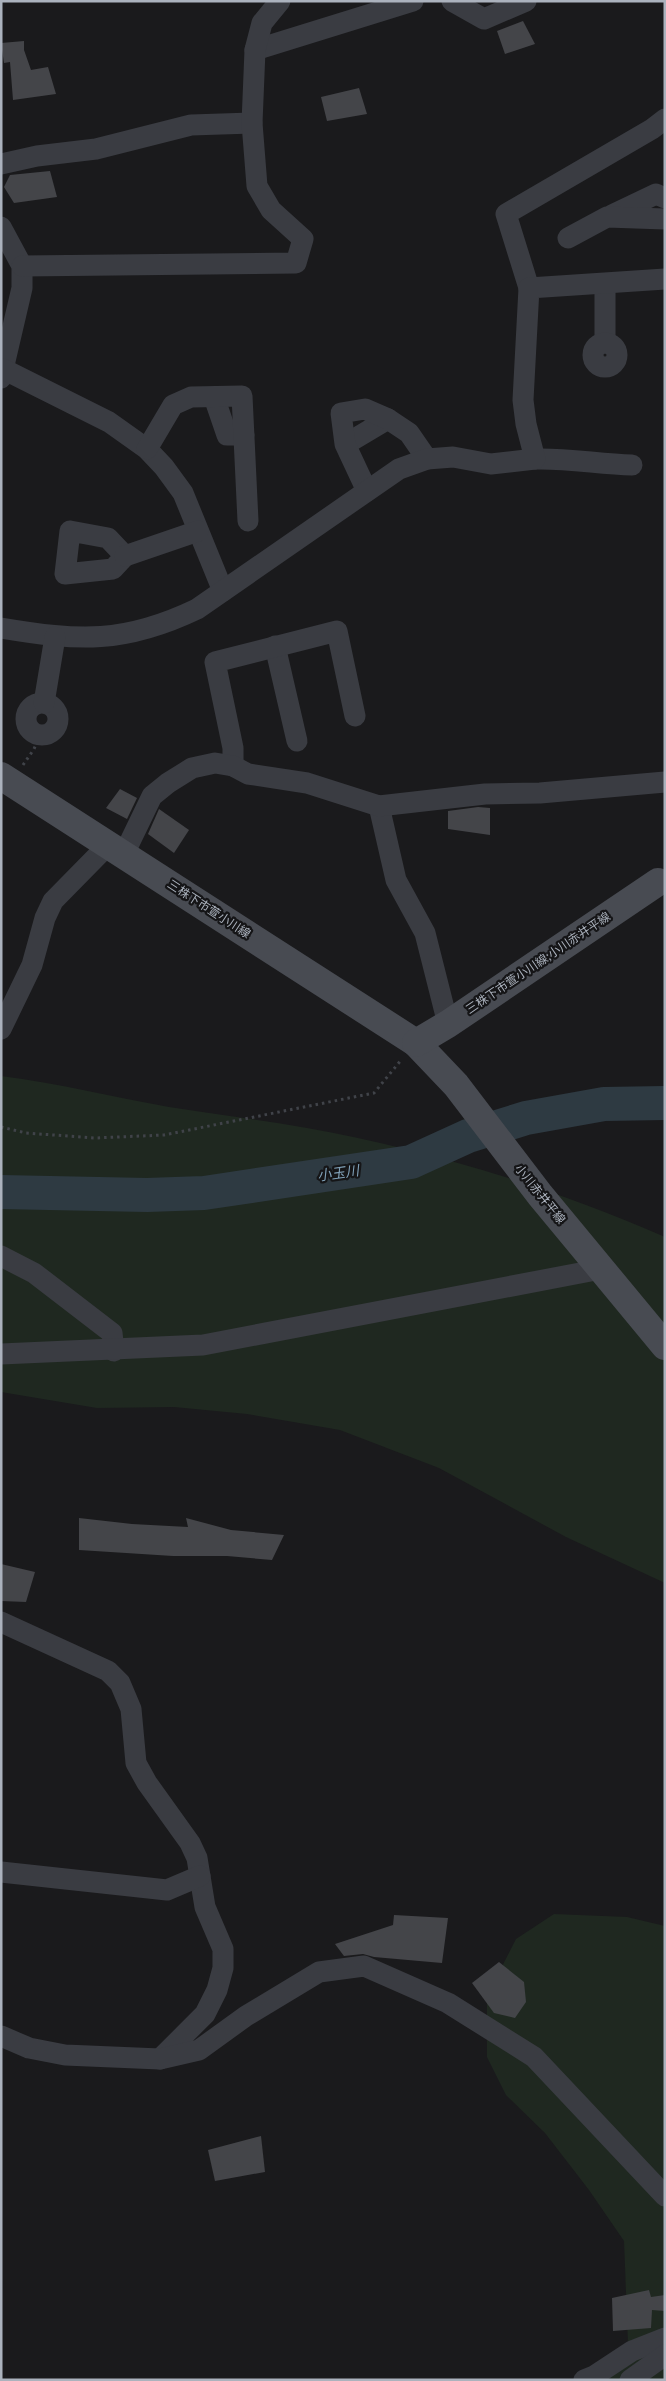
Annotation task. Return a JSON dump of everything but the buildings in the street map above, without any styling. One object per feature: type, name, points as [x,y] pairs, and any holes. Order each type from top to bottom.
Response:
[{"type":"main road","name":"三株下市萱小川線","points":[[6,778],[416,1043]]},
{"type":"main road","name":"三株下市萱小川線;小川赤井平線","points":[[416,1043],[448,1024],[662,877]]},
{"type":"main road","name":"小川赤井平線","points":[[416,1043],[456,1086],[540,1195],[665,1346]]},
{"type":"street","points":[[22,266],[296,263],[303,239],[271,210],[257,186],[252,123],[255,50],[262,23],[280,1]]},
{"type":"street","points":[[255,50],[413,1]]},
{"type":"street","points":[[452,1],[484,19],[526,1]]},
{"type":"street","points":[[535,459],[526,424],[523,400],[530,288],[506,214],[652,129],[665,119]]},
{"type":"street","points":[[1,164],[36,156],[96,149],[190,125],[252,123]]},
{"type":"street","points":[[568,238],[656,194],[665,198]]},
{"type":"street","points":[[607,217],[665,219]]},
{"type":"street","points":[[1,228],[22,266],[22,288],[2,374],[109,422],[147,449],[164,467],[183,493],[223,591]]},
{"type":"street","points":[[530,288],[665,280]]},
{"type":"street","points":[[605,284],[605,343]]},
{"type":"street","points":[[147,449],[173,405],[191,397],[214,397],[227,435],[244,435],[248,521]]},
{"type":"street","points":[[367,491],[346,444],[341,413],[365,409],[388,418],[409,433],[427,459]]},
{"type":"street","points":[[346,444],[388,418]]},
{"type":"street","points":[[1,628],[54,636],[91,638],[142,631],[171,621],[198,609],[400,468],[427,459],[453,457],[491,464],[535,459],[567,458],[594,463],[632,466]]},
{"type":"street","points":[[125,556],[198,531]]},
{"type":"street","points":[[232,766],[233,748],[215,662],[337,631],[355,716]]},
{"type":"street","points":[[40,735],[30,730],[26,720],[29,709],[33,705],[44,703],[54,636]]},
{"type":"street","points":[[275,646],[297,741]]},
{"type":"street","points":[[1,1029],[32,965],[45,918],[53,901],[116,850],[152,796],[192,768],[215,763],[232,766],[248,774],[307,783],[379,806],[485,794],[540,793],[665,782]]},
{"type":"street","points":[[379,806],[396,880],[425,933],[448,1024]]},
{"type":"street","points":[[1,1256],[34,1273],[112,1333],[114,1351]]},
{"type":"street","points":[[1,1354],[114,1351],[203,1345],[601,1268]]},
{"type":"street","points":[[1,1622],[108,1670],[120,1683],[131,1709],[136,1763],[146,1783],[190,1843],[198,1858],[205,1907],[223,1949],[223,1968],[217,1990],[205,2014],[160,2059]]},
{"type":"street","points":[[1,1872],[166,1890],[200,1876]]},
{"type":"street","points":[[1,2036],[29,2048],[65,2055],[160,2059],[199,2050],[246,2016],[319,1972],[364,1966],[448,2003],[534,2057],[665,2196]]},
{"type":"street","points":[[584,2380],[594,2376],[632,2351],[665,2338]]},
{"type":"street","points":[[630,2380],[665,2355]]},
{"type":"path","points":[[6,778],[34,749],[40,735]]},
{"type":"path","points":[[1,1127],[26,1133],[95,1138],[164,1134],[374,1093],[416,1043]]},
{"type":"shaded area","points":[[1,1076],[64,1086],[169,1107],[307,1128],[398,1147],[534,1186],[665,1237],[665,1583],[566,1537],[439,1468],[340,1430],[247,1414],[174,1407],[97,1408],[1,1392]]},
{"type":"shaded area","points":[[554,1914],[627,1917],[665,1926],[665,2380],[602,2380],[628,2343],[624,2241],[589,2190],[545,2133],[506,2095],[487,2057],[487,1996],[516,1939]]},
{"type":"waterway","name":"小玉川","points":[[1,1192],[147,1195],[204,1193],[411,1162],[468,1136],[526,1118],[604,1104],[665,1103]]}]
